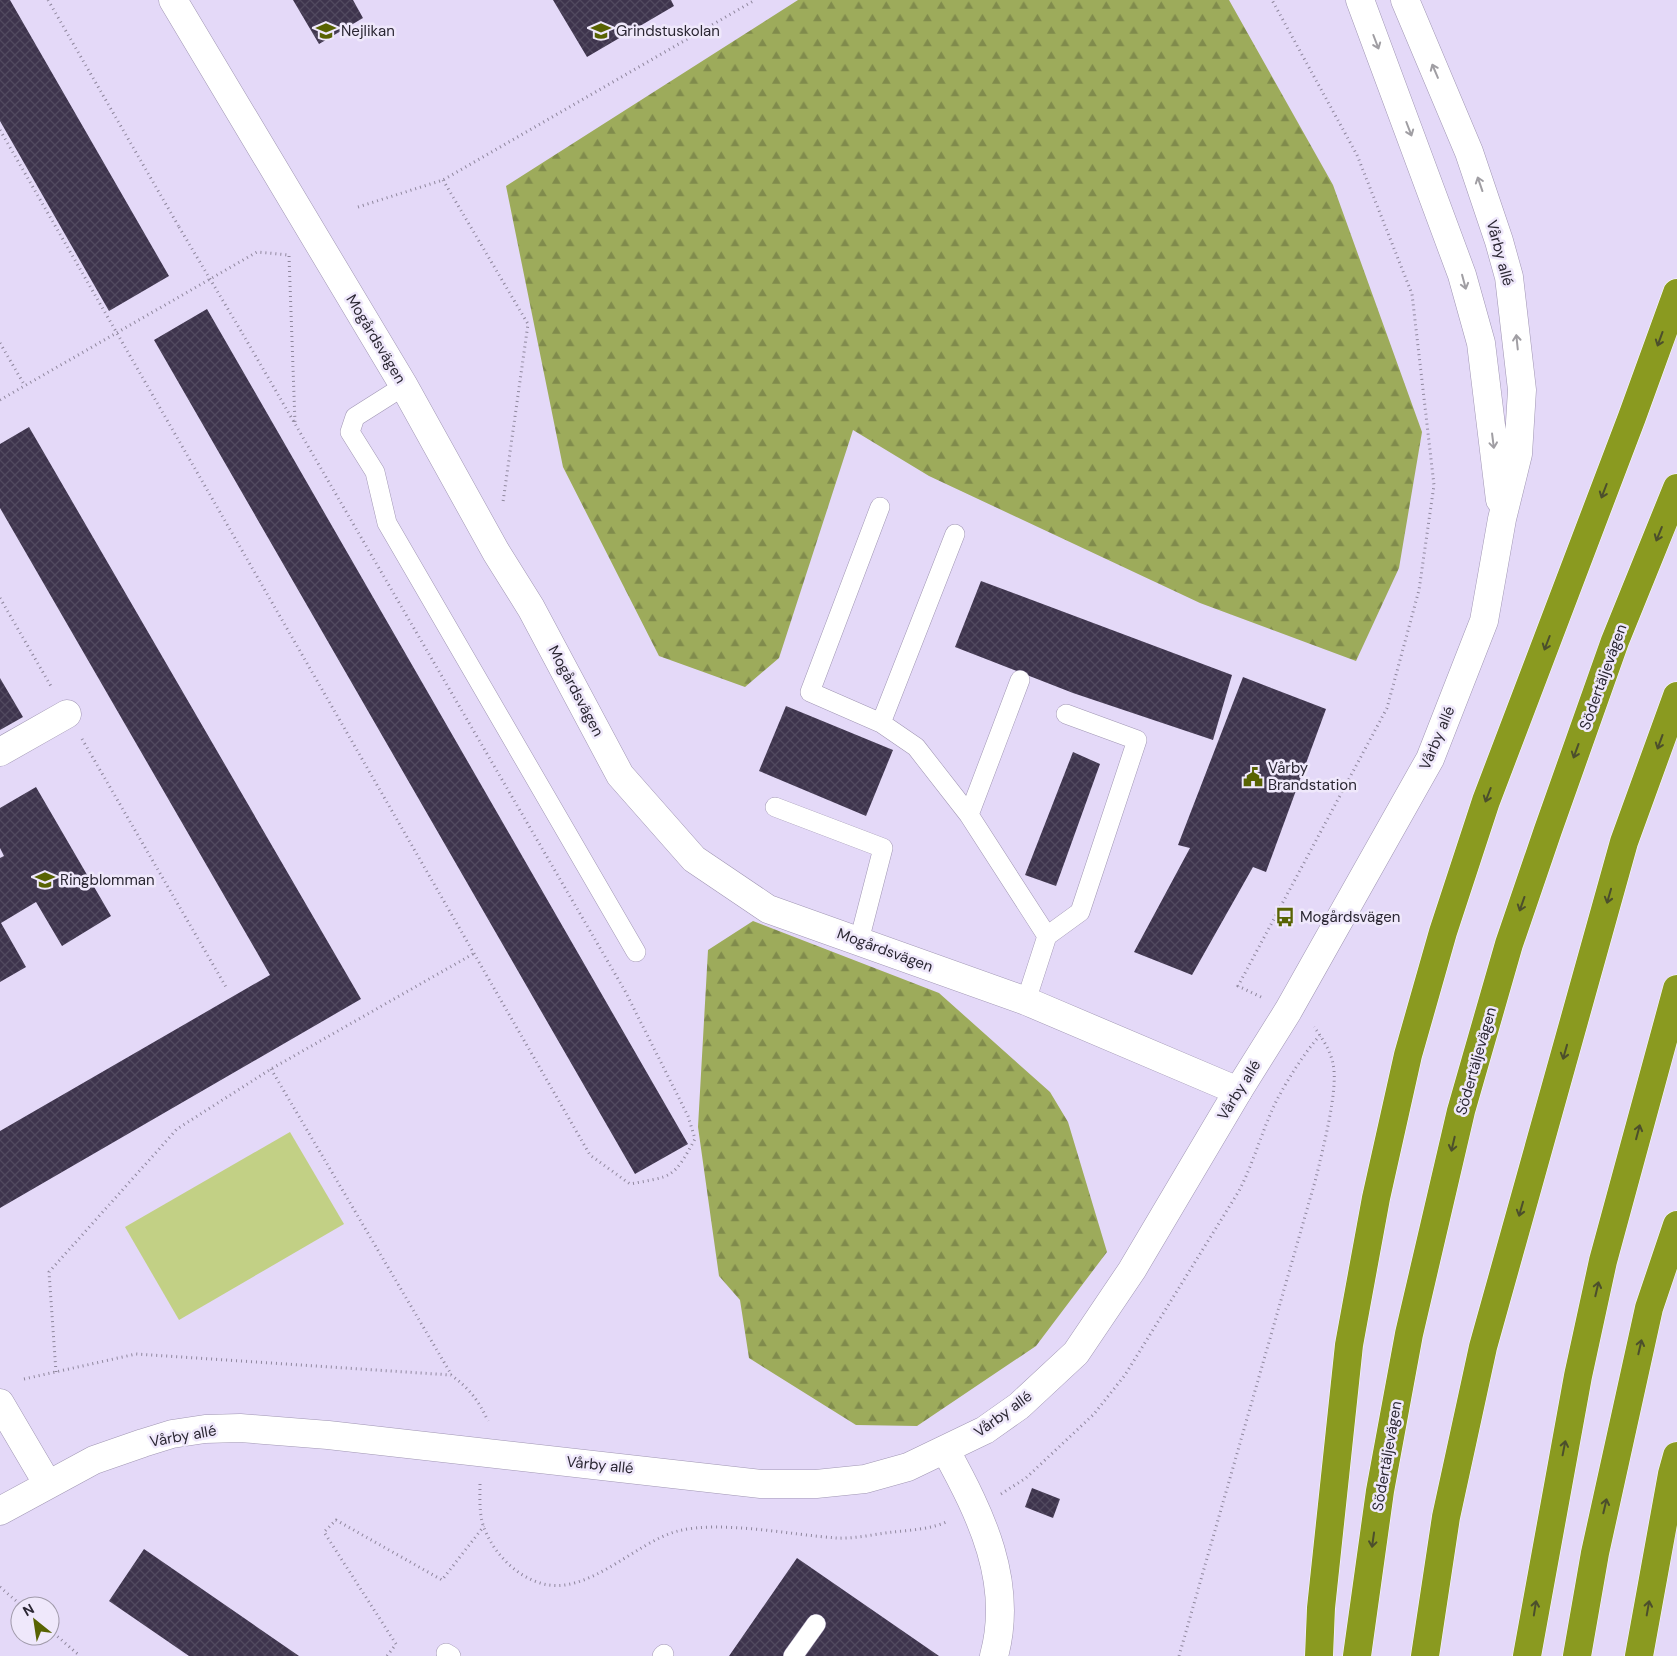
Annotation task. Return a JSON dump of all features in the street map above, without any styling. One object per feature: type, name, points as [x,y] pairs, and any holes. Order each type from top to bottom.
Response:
[{"type":"highway","points":[[1319,1656],[1321,1608],[1349,1345],[1376,1198],[1408,1055],[1442,932],[1486,801],[1677,293]]},
{"type":"highway","name":"Södertäljevägen","points":[[1357,1656],[1380,1491],[1409,1334],[1461,1111],[1509,944],[1548,830],[1615,641],[1677,488]]},
{"type":"highway","points":[[1425,1656],[1446,1517],[1482,1347],[1624,842],[1677,696]]},
{"type":"highway","points":[[1527,1656],[1574,1395],[1595,1299],[1677,989]]},
{"type":"highway","points":[[1577,1656],[1595,1553],[1649,1308],[1677,1225]]},
{"type":"highway","points":[[1639,1656],[1672,1474],[1677,1456]]},
{"type":"street","name":"Mogårdsvägen","points":[[174,0],[404,386],[496,552],[531,608],[620,775],[694,859],[768,909],[1026,1001],[1238,1090]]},
{"type":"street","name":"Vårby allé","points":[[1360,0],[1435,196],[1465,283],[1481,344],[1502,519]]},
{"type":"street","name":"Vårby allé","points":[[0,1511],[94,1460],[172,1434],[205,1429],[240,1428],[328,1434],[761,1484],[816,1484],[865,1479],[908,1467],[946,1451],[985,1430],[1018,1406],[1076,1353],[1132,1270],[1238,1090],[1288,1011],[1430,759],[1484,621],[1502,519],[1518,454],[1522,390],[1509,277],[1469,152],[1404,0]]},
{"type":"street","points":[[0,752],[67,714]]},
{"type":"street","points":[[0,1403],[47,1484]]},
{"type":"street","points":[[946,1451],[976,1508],[991,1549],[998,1580],[1001,1631],[994,1656]]},
{"type":"lane","points":[[404,386],[355,417],[350,432],[375,472],[387,523],[636,952]]},
{"type":"lane","points":[[880,507],[810,692],[881,723],[916,747],[969,815],[1047,936]]},
{"type":"lane","points":[[881,723],[955,534]]},
{"type":"lane","points":[[969,815],[1020,680]]},
{"type":"lane","points":[[1026,1001],[1047,936],[1080,912],[1137,740],[1066,714]]},
{"type":"lane","points":[[775,807],[883,848],[859,941]]},
{"type":"lane","points":[[793,1656],[816,1624]]},
{"type":"path","points":[[0,130],[590,1155],[630,1184],[669,1177],[681,1165],[695,1139],[688,1116],[625,991],[48,0]]},
{"type":"path","points":[[358,207],[443,180],[755,0]]},
{"type":"path","points":[[1272,0],[1357,155],[1412,294],[1434,485],[1419,590],[1387,708],[1238,986],[1288,1011]]},
{"type":"path","points":[[443,180],[528,324],[496,552]]},
{"type":"path","points":[[0,400],[257,252],[289,256],[295,425]]},
{"type":"path","points":[[0,343],[24,386]]},
{"type":"path","points":[[0,598],[226,987]]},
{"type":"path","points":[[56,1372],[50,1272],[177,1129],[271,1069],[473,954]]},
{"type":"path","points":[[480,1484],[480,1508],[484,1526],[505,1562],[541,1583],[559,1586],[605,1570],[644,1545],[678,1531],[703,1527],[728,1528],[839,1538],[910,1531],[944,1523],[976,1508],[1026,1478],[1062,1446],[1094,1414],[1125,1375],[1240,1191],[1279,1097],[1302,1058],[1320,1035],[1334,1065],[1328,1127],[1316,1178],[1179,1656]]},
{"type":"path","points":[[271,1069],[451,1375],[468,1388],[488,1421]]},
{"type":"path","points":[[24,1379],[136,1354],[451,1375]]},
{"type":"path","points":[[387,1656],[396,1644],[324,1532],[336,1520],[442,1580],[484,1526]]},
{"type":"path","points":[[0,1587],[10,1596]]},
{"type":"path","points":[[60,1639],[80,1656]]},
{"type":"green space","points":[[798,0],[1229,0],[1333,185],[1422,432],[1399,568],[1356,661],[1200,603],[929,476],[853,430],[779,658],[745,687],[659,656],[563,467],[506,186]]},
{"type":"green space","points":[[753,921],[939,993],[1050,1092],[1068,1122],[1107,1252],[1036,1346],[917,1426],[856,1425],[749,1358],[740,1300],[719,1276],[698,1127],[708,950]]},
{"type":"green space","points":[[290,1132],[344,1224],[179,1320],[125,1227]]},
{"type":"building","points":[[0,0],[10,0],[169,276],[109,311],[0,121]]},
{"type":"building","name":"Nejlikan","points":[[293,0],[353,0],[363,18],[319,44]]},
{"type":"building","name":"Grindstuskolan","points":[[553,0],[671,0],[674,6],[587,57]]},
{"type":"building","points":[[207,309],[688,1144],[635,1174],[154,340]]},
{"type":"building","points":[[29,427],[361,999],[0,1208],[0,1131],[270,975],[0,508],[0,444]]},
{"type":"building","points":[[981,581],[1232,675],[1213,740],[1073,693],[955,647]]},
{"type":"building","name":"Vårby Brandstation","points":[[1243,677],[1326,709],[1266,872],[1253,867],[1192,975],[1134,952],[1190,848],[1178,845]]},
{"type":"building","points":[[0,678],[23,717],[0,730]]},
{"type":"building","points":[[786,706],[893,750],[866,816],[759,771]]},
{"type":"building","points":[[1073,752],[1100,764],[1056,886],[1025,875]]},
{"type":"building","name":"Ringblomman","points":[[36,787],[111,916],[62,946],[36,902],[1,923],[26,967],[0,982],[0,858],[4,856],[0,848],[0,808]]},
{"type":"building","points":[[1032,1488],[1060,1499],[1053,1518],[1025,1507]]},
{"type":"building","points":[[144,1549],[299,1656],[189,1656],[109,1601]]},
{"type":"building","points":[[797,1558],[939,1656],[729,1656]]},
{"type":"place","name":"Nejlikan","points":[[326,31]]},
{"type":"place","name":"Grindstuskolan","points":[[601,31]]},
{"type":"place","name":"Vårby Brandstation","points":[[1253,777]]},
{"type":"place","name":"Ringblomman","points":[[45,880]]},
{"type":"place","name":"Mogårdsvägen","points":[[1285,917]]}]
